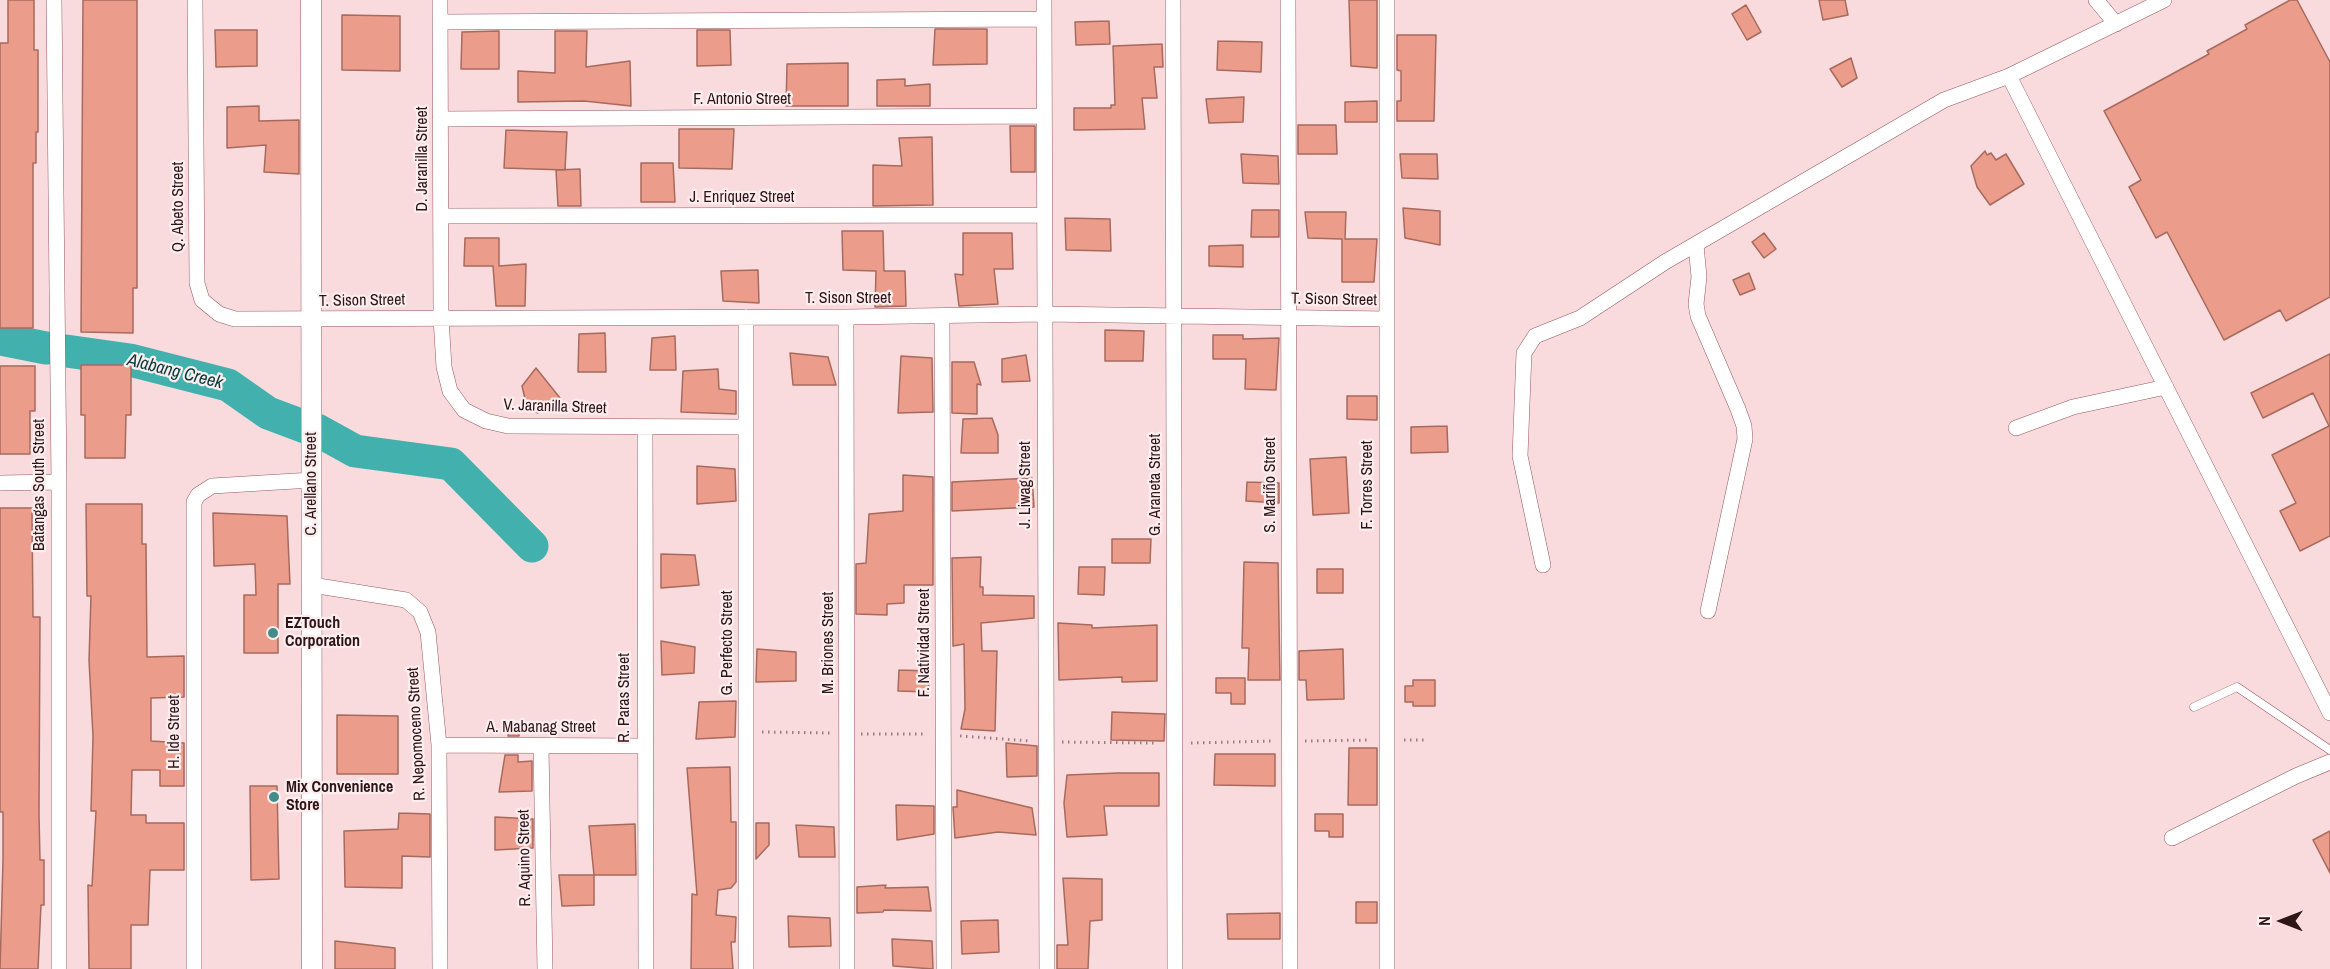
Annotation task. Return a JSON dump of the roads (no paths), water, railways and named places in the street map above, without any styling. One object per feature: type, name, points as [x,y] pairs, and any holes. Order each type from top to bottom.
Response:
[{"type":"street","name":"Batangas South Street","points":[[54,0],[59,482],[59,969]]},
{"type":"street","name":"Q. Abeto Street","points":[[195,0],[197,283],[202,300],[219,314],[234,319],[310,319]]},
{"type":"street","name":"C. Arellano Street","points":[[311,0],[312,969]]},
{"type":"street","name":"D. Jaranilla Street","points":[[440,0],[441,318]]},
{"type":"street","name":"J. Liwag Street","points":[[1044,0],[1047,969]]},
{"type":"street","name":"G. Araneta Street","points":[[1173,0],[1175,969]]},
{"type":"street","name":"S. Mariño Street","points":[[1288,0],[1290,969]]},
{"type":"street","name":"F. Torres Street","points":[[1387,0],[1387,969]]},
{"type":"street","points":[[2096,0],[2116,24]]},
{"type":"street","points":[[1543,565],[1520,456],[1524,353],[1527,344],[1535,336],[1580,318],[1696,245],[1944,100],[2009,76],[2164,0]]},
{"type":"street","points":[[440,22],[1044,19]]},
{"type":"street","points":[[2009,76],[2330,713]]},
{"type":"street","name":"F. Antonio Street","points":[[441,120],[1044,116]]},
{"type":"street","name":"J. Enriquez Street","points":[[441,216],[1044,215]]},
{"type":"street","points":[[1696,245],[1699,277],[1696,304],[1698,316],[1738,409],[1744,426],[1745,439],[1708,611]]},
{"type":"street","name":"T. Sison Street","points":[[310,319],[1044,314],[1386,319]]},
{"type":"street","name":"F. Natividad Street","points":[[942,316],[944,969]]},
{"type":"street","name":"G. Perfecto Street","points":[[746,317],[746,969]]},
{"type":"street","name":"M. Briones Street","points":[[846,317],[847,969]]},
{"type":"street","name":"V. Jaranilla Street","points":[[441,318],[446,375],[450,391],[464,410],[486,421],[508,426],[745,427]]},
{"type":"street","points":[[2016,428],[2073,407],[2166,387]]},
{"type":"street","name":"R. Paras Street","points":[[645,427],[643,746],[646,969]]},
{"type":"street","name":"H. Ide Street","points":[[194,969],[193,511],[198,495],[212,486],[312,480]]},
{"type":"street","points":[[0,483],[59,482]]},
{"type":"street","name":"R. Nepomoceno Street","points":[[312,585],[406,600],[420,612],[428,632],[439,745],[440,969]]},
{"type":"street","name":"A. Mabanag Street","points":[[439,745],[643,746]]},
{"type":"street","name":"R. Aquino Street","points":[[541,747],[545,969]]},
{"type":"street","points":[[2172,838],[2296,776],[2330,762]]},
{"type":"lane","points":[[2194,707],[2237,687],[2330,750]]},
{"type":"waterway","name":"Alabang Creek","points":[[0,339],[46,348]]},
{"type":"waterway","name":"Alabang Creek","points":[[66,351],[130,360],[228,385],[268,413],[308,428]]},
{"type":"waterway","name":"Alabang Creek","points":[[317,430],[355,451],[451,464],[532,546]]},
{"type":"place","name":"EZTouch Corporation","points":[[273,633]]},
{"type":"place","name":"Mix Convenience Store","points":[[274,797]]}]
